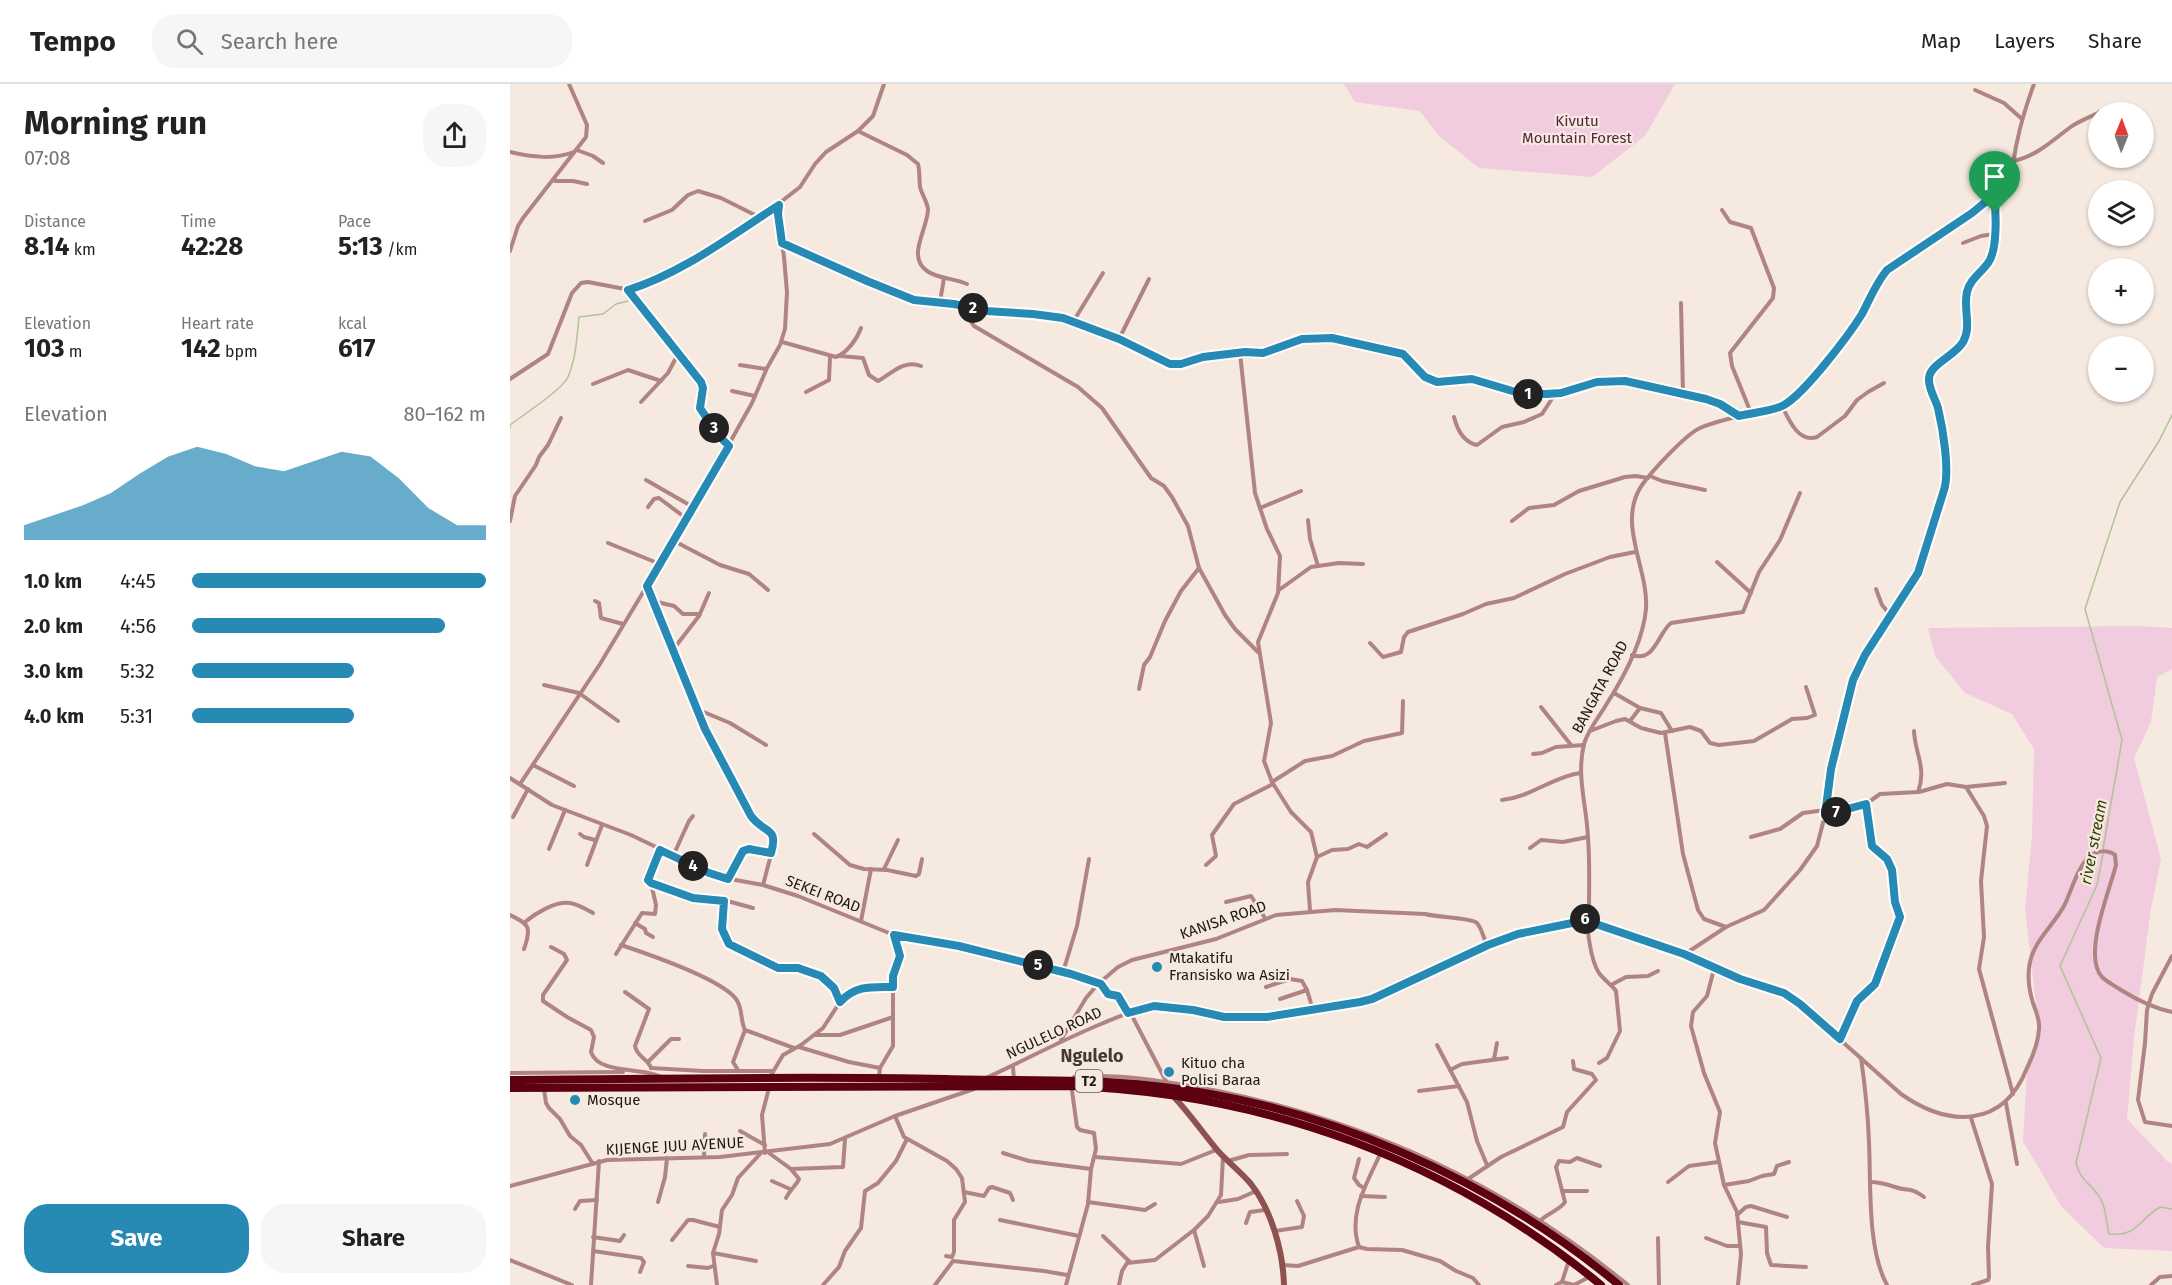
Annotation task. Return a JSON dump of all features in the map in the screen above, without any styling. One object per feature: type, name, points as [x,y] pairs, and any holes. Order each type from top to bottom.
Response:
[{"type":"highway","name":"T2","points":[[510,1080],[664,1079],[771,1074],[902,1078],[979,1084],[1169,1088],[1291,1120],[1381,1152],[1428,1173],[1530,1231],[1601,1285]]},
{"type":"highway","points":[[874,1088],[877,1077]]},
{"type":"highway","points":[[901,1088],[902,1078]]},
{"type":"highway","name":"T2","points":[[510,1088],[901,1088],[1049,1079],[1169,1088],[1250,1103],[1297,1115],[1398,1151],[1482,1191],[1527,1217],[1619,1285]]},
{"type":"street","points":[[510,251],[523,218],[586,137],[588,129],[569,84]]},
{"type":"street","points":[[510,378],[548,354],[572,293],[579,284],[588,282],[628,290],[663,277],[735,235],[779,205],[800,187],[826,152],[858,131],[873,116],[884,84]]},
{"type":"street","name":"BANGATA ROAD","points":[[1611,985],[1600,975],[1594,962],[1587,916],[1588,837],[1581,773],[1584,745],[1590,731],[1614,693],[1641,634],[1646,606],[1643,582],[1635,552],[1633,519],[1638,492],[1649,477],[1696,430],[1739,416],[1782,406],[1792,399],[1845,337],[1887,270],[1972,213],[1994,195],[2008,178],[2022,118],[2034,84]]},
{"type":"street","points":[[1975,90],[2004,103],[2022,118]]},
{"type":"street","points":[[2013,161],[2023,159],[2039,150],[2075,124],[2088,118]]},
{"type":"street","points":[[858,131],[907,155],[918,164],[921,189],[928,208],[918,257],[929,273],[967,284]]},
{"type":"street","points":[[510,152],[527,156],[553,157],[577,151],[593,156],[603,163]]},
{"type":"street","points":[[554,181],[586,184]]},
{"type":"street","points":[[645,221],[672,210],[688,195],[698,191],[722,198],[759,217]]},
{"type":"street","points":[[1684,954],[1726,927],[1758,914],[1770,906],[1817,846],[1825,813],[1831,769],[1853,680],[1865,655],[1918,573],[1947,481],[1938,408],[1929,377],[1934,368],[1964,342],[1967,328],[1967,292],[1972,280],[1991,258],[1995,213],[1994,195]]},
{"type":"street","points":[[520,784],[600,664],[674,541],[729,446],[766,369],[782,342],[787,292],[778,214],[779,205]]},
{"type":"street","points":[[1722,210],[1730,222],[1751,228],[1775,291],[1773,298],[1730,353],[1732,366],[1751,413]]},
{"type":"street","points":[[1963,243],[1994,234]]},
{"type":"street","points":[[782,243],[914,300],[940,302],[986,311],[1053,316],[1119,339],[1161,361],[1176,365],[1201,357],[1240,352],[1263,353],[1302,339],[1332,338],[1403,354],[1425,377],[1432,381],[1472,379],[1524,393],[1555,394],[1597,382],[1619,380],[1720,404],[1739,416]]},
{"type":"street","points":[[1073,322],[1103,273]]},
{"type":"street","points":[[940,302],[944,278]]},
{"type":"street","points":[[1119,339],[1149,279]]},
{"type":"street","points":[[628,290],[701,382],[703,388],[700,408],[718,435],[729,446]]},
{"type":"street","points":[[1681,303],[1683,394]]},
{"type":"street","points":[[959,305],[974,326],[1078,387],[1102,408],[1148,473],[1164,486],[1183,514],[1199,568],[1235,629],[1259,652]]},
{"type":"street","points":[[840,356],[855,339],[861,328]]},
{"type":"street","points":[[782,342],[830,357],[863,358],[869,375],[878,381],[894,370],[910,364],[921,366]]},
{"type":"street","points":[[1240,352],[1255,489],[1260,508],[1279,554],[1278,590],[1259,637],[1259,652],[1264,670],[1271,723],[1264,761],[1273,783],[1292,814],[1309,829],[1317,857],[1308,882],[1310,911]]},
{"type":"street","points":[[641,402],[672,368],[678,354]]},
{"type":"street","points":[[806,392],[828,380],[830,357]]},
{"type":"street","points":[[740,365],[766,369]]},
{"type":"street","points":[[593,384],[628,370],[661,381]]},
{"type":"street","points":[[1782,406],[1799,434],[1811,439],[1843,417],[1868,392],[1884,383]]},
{"type":"street","points":[[732,391],[755,396]]},
{"type":"street","points":[[1454,417],[1458,430],[1469,443],[1477,445],[1502,427],[1524,422],[1542,414],[1555,394]]},
{"type":"street","points":[[510,521],[515,495],[548,445],[561,418]]},
{"type":"street","points":[[1512,521],[1529,508],[1554,505],[1579,491],[1625,477],[1649,477],[1705,490]]},
{"type":"street","points":[[646,480],[693,507]]},
{"type":"street","points":[[1260,508],[1301,491]]},
{"type":"street","points":[[1632,655],[1640,657],[1653,650],[1671,623],[1743,612],[1762,567],[1780,540],[1800,493]]},
{"type":"street","points":[[648,507],[654,499],[659,498],[687,519]]},
{"type":"street","points":[[1308,520],[1317,566]]},
{"type":"street","points":[[674,541],[720,565],[736,568],[749,574],[768,590]]},
{"type":"street","points":[[608,543],[660,564]]},
{"type":"street","points":[[1370,643],[1383,657],[1397,654],[1401,652],[1404,637],[1408,632],[1486,604],[1514,598],[1565,574],[1610,557],[1635,552]]},
{"type":"street","points":[[1717,562],[1751,594]]},
{"type":"street","points":[[1278,590],[1306,570],[1317,566],[1363,564]]},
{"type":"street","points":[[1139,689],[1144,665],[1150,657],[1165,621],[1181,591],[1199,568]]},
{"type":"street","points":[[647,586],[705,729],[751,816],[774,835],[763,885]]},
{"type":"street","points":[[1876,589],[1882,605],[1891,616]]},
{"type":"street","points":[[672,651],[700,614],[709,593]]},
{"type":"street","points":[[595,601],[599,603],[601,618],[623,624]]},
{"type":"street","points":[[652,601],[674,606],[683,614],[700,614]]},
{"type":"street","points":[[544,686],[579,693],[618,721]]},
{"type":"street","points":[[1590,731],[1616,721],[1630,721],[1641,728],[1665,733],[1690,727],[1701,731],[1707,740],[1714,744],[1754,741],[1792,719],[1815,715],[1806,687]]},
{"type":"street","points":[[1614,693],[1640,708],[1661,713],[1672,730]]},
{"type":"street","points":[[1206,865],[1216,856],[1212,835],[1234,804],[1273,783],[1305,761],[1332,756],[1364,741],[1402,734],[1403,701]]},
{"type":"street","points":[[1541,707],[1571,745]]},
{"type":"street","points":[[1630,721],[1640,708]]},
{"type":"street","points":[[698,710],[724,720],[766,745]]},
{"type":"street","points":[[1914,731],[1915,745],[1922,764],[1918,792]]},
{"type":"street","points":[[1665,733],[1683,854],[1698,910],[1704,919],[1726,927]]},
{"type":"street","points":[[1533,754],[1571,745],[1584,745]]},
{"type":"street","points":[[533,765],[574,786]]},
{"type":"street","points":[[1502,800],[1527,795],[1553,783],[1562,776],[1581,773]]},
{"type":"street","name":"SEKEI ROAD","points":[[510,778],[542,799],[565,810],[631,835],[709,873],[763,885],[798,896],[894,935],[959,946],[1063,972],[1103,986],[1108,994],[1118,996],[1129,1012],[1169,1088]]},
{"type":"street","points":[[1751,837],[1780,829],[1803,813],[1825,813],[1866,804],[1880,794],[1918,792],[1947,784],[1966,787],[2005,783]]},
{"type":"street","points":[[1966,787],[1984,816],[1987,826],[1982,880],[1984,937],[1979,969],[2013,1094]]},
{"type":"street","points":[[513,817],[528,789]]},
{"type":"street","points":[[1840,1039],[1857,1001],[1875,984],[1900,917],[1895,902],[1892,870],[1887,859],[1872,846],[1866,804]]},
{"type":"street","points":[[549,849],[565,810]]},
{"type":"street","points":[[673,856],[693,816]]},
{"type":"street","points":[[587,865],[602,825]]},
{"type":"street","points":[[580,834],[595,840]]},
{"type":"street","points":[[814,834],[850,865],[918,876],[922,859]]},
{"type":"street","points":[[1317,857],[1332,850],[1348,849],[1360,844],[1367,846],[1386,834]]},
{"type":"street","points":[[1530,848],[1541,840],[1560,842],[1588,837]]},
{"type":"street","points":[[884,870],[898,840]]},
{"type":"street","points":[[728,879],[743,851],[749,849],[771,853]]},
{"type":"street","points":[[616,954],[643,913],[653,915],[656,913],[649,876],[660,850]]},
{"type":"street","points":[[1587,916],[1591,922],[1684,954],[1714,969],[1784,993],[1800,1004],[1901,1094],[1917,1105],[1940,1114],[1971,1118],[1995,1110],[2006,1102],[2022,1082],[2036,1048],[2040,1022],[2029,986],[2031,960],[2045,932],[2064,907],[2087,858],[2103,851],[2115,855],[2116,865],[2097,929],[2096,968],[2102,977],[2132,996],[2148,1005],[2172,1012]]},
{"type":"street","points":[[1063,972],[1077,926],[1089,859]]},
{"type":"street","points":[[861,921],[871,869]]},
{"type":"street","points":[[651,883],[693,898],[724,901],[753,908]]},
{"type":"street","points":[[1226,903],[1251,896],[1265,918]]},
{"type":"street","points":[[724,901],[722,929],[729,944],[778,968],[798,968],[821,976],[834,988],[840,1002]]},
{"type":"street","points":[[525,922],[542,911],[562,903],[593,912]]},
{"type":"street","name":"KANISA ROAD","points":[[1061,1041],[1086,998],[1098,984],[1118,968],[1132,960],[1216,939],[1276,915],[1310,911],[1422,914],[1471,919],[1477,923],[1488,945]]},
{"type":"street","points":[[510,916],[525,922]]},
{"type":"street","name":"NGULELO ROAD","points":[[979,1084],[1061,1041],[1129,1012],[1162,1006],[1238,1017],[1267,1017],[1372,999],[1488,945],[1518,934],[1576,923],[1587,916]]},
{"type":"street","points":[[524,949],[529,935],[525,922]]},
{"type":"street","points":[[635,924],[646,929],[645,933],[653,937]]},
{"type":"street","points":[[877,1077],[893,1046],[893,976],[900,956],[894,935]]},
{"type":"street","points":[[621,945],[696,974],[737,999],[745,1030],[733,1062],[738,1070]]},
{"type":"street","points":[[550,947],[564,954],[567,960],[543,995],[543,1001],[591,1030],[594,1037],[591,1052],[593,1057],[615,1068],[637,1072]]},
{"type":"street","points":[[2172,956],[2148,1005],[2138,1090],[2138,1105],[2145,1122],[2172,1126]]},
{"type":"street","points":[[1714,969],[1707,996],[1693,1012],[1691,1026],[1704,1073],[1720,1112],[1714,1140],[1724,1185],[1737,1215],[1740,1246],[1738,1285]]},
{"type":"street","points":[[1599,1063],[1607,1058],[1620,1031],[1616,1004],[1617,994],[1611,985],[1626,977],[1648,976],[1658,970]]},
{"type":"street","points":[[1266,987],[1294,979],[1304,982],[1313,1010]]},
{"type":"street","points":[[510,1073],[738,1070],[771,1074],[783,1054],[826,1025],[848,993],[857,989],[893,987]]},
{"type":"street","points":[[1280,999],[1307,990]]},
{"type":"street","points":[[625,992],[649,1009],[635,1046],[639,1055],[648,1062],[651,1070],[664,1079]]},
{"type":"street","points":[[814,1035],[840,1035],[893,1017]]},
{"type":"street","points":[[745,1030],[856,1064],[880,1068]]},
{"type":"street","points":[[648,1062],[671,1039],[679,1039]]},
{"type":"street","points":[[1494,1059],[1497,1043]]},
{"type":"street","points":[[1437,1046],[1467,1102],[1477,1141],[1487,1165]]},
{"type":"street","points":[[1450,1070],[1462,1064],[1507,1058]]},
{"type":"street","points":[[1861,1058],[1877,1258],[1887,1285]]},
{"type":"street","points":[[1468,1179],[1487,1165],[1563,1126],[1567,1112],[1596,1080],[1592,1074],[1574,1069],[1573,1061]]},
{"type":"street","points":[[1013,1067],[1014,1080]]},
{"type":"street","name":"KIJENGE JUU AVENUE","points":[[510,1186],[616,1158],[704,1157],[764,1153],[825,1145],[979,1084]]},
{"type":"street","points":[[1419,1091],[1459,1086]]},
{"type":"street","points":[[544,1088],[549,1108],[560,1119],[570,1136],[578,1141],[593,1164]]},
{"type":"street","points":[[717,1285],[713,1253],[722,1210],[732,1195],[738,1178],[764,1153],[762,1115],[769,1088]]},
{"type":"street","points":[[1169,1088],[1217,1150],[1256,1191],[1275,1232],[1283,1265],[1284,1285]]},
{"type":"street","points":[[1169,1088],[1257,1100],[1315,1116],[1403,1148],[1468,1179],[1541,1220],[1628,1285]]},
{"type":"street","points":[[1066,1285],[1088,1202],[1096,1143],[1094,1133],[1080,1130],[1077,1126],[1072,1091]]},
{"type":"street","points":[[2006,1102],[2017,1164]]},
{"type":"street","points":[[895,1116],[902,1134],[907,1139],[952,1164],[962,1179],[964,1207],[954,1220],[956,1230],[954,1252],[952,1257],[946,1257]]},
{"type":"street","points":[[1971,1118],[1993,1189],[1988,1247],[1989,1276],[1988,1280],[1974,1285]]},
{"type":"street","points":[[740,1131],[765,1145]]},
{"type":"street","points":[[704,1157],[705,1134]]},
{"type":"street","points":[[791,1169],[843,1167],[845,1139]]},
{"type":"street","points":[[823,1285],[839,1267],[845,1251],[859,1232],[866,1191],[878,1183],[896,1161],[907,1139]]},
{"type":"street","points":[[1095,1157],[1181,1164],[1217,1150]]},
{"type":"street","points":[[1359,1247],[1355,1216],[1364,1188],[1381,1152]]},
{"type":"street","points":[[764,1153],[791,1169],[799,1181],[790,1189],[786,1198]]},
{"type":"street","points":[[1003,1154],[1029,1161],[1091,1169]]},
{"type":"street","points":[[1226,1159],[1249,1155],[1287,1154]]},
{"type":"street","points":[[658,1202],[665,1177],[667,1158]]},
{"type":"street","points":[[1541,1220],[1551,1211],[1564,1205],[1556,1167],[1559,1161],[1570,1162],[1576,1158],[1600,1166]]},
{"type":"street","points":[[1119,1285],[1124,1267],[1130,1262],[1155,1260],[1194,1230],[1218,1202],[1226,1159]]},
{"type":"street","points":[[1359,1159],[1354,1179],[1364,1188]]},
{"type":"street","points":[[591,1285],[599,1161]]},
{"type":"street","points":[[1668,1182],[1689,1166],[1718,1162]]},
{"type":"street","points":[[1724,1185],[1749,1182],[1774,1174],[1777,1166],[1789,1162]]},
{"type":"street","points":[[772,1181],[790,1189]]},
{"type":"street","points":[[1870,1182],[1883,1182],[1898,1188],[1912,1189],[1924,1197]]},
{"type":"street","points":[[964,1192],[984,1196],[992,1187],[1011,1193],[1013,1200]]},
{"type":"street","points":[[1218,1202],[1238,1199],[1256,1191]]},
{"type":"street","points":[[1562,1191],[1587,1191]]},
{"type":"street","points":[[1361,1196],[1385,1197]]},
{"type":"street","points":[[575,1209],[580,1201],[597,1200]]},
{"type":"street","points":[[1275,1232],[1302,1227],[1304,1219],[1298,1201]]},
{"type":"street","points":[[1088,1202],[1145,1210],[1155,1204]]},
{"type":"street","points":[[1737,1215],[1746,1207],[1751,1206],[1786,1217]]},
{"type":"street","points":[[1246,1223],[1250,1212],[1264,1210]]},
{"type":"street","points":[[672,1240],[690,1220],[720,1227]]},
{"type":"street","points":[[1000,1220],[1079,1236]]},
{"type":"street","points":[[1738,1222],[1767,1227],[1767,1253],[1771,1265],[1806,1267]]},
{"type":"street","points":[[1194,1230],[1204,1266]]},
{"type":"street","points":[[593,1237],[620,1241],[624,1235]]},
{"type":"street","points":[[1103,1236],[1130,1262]]},
{"type":"street","points":[[1658,1238],[1659,1285]]},
{"type":"street","points":[[1706,1238],[1727,1246],[1740,1246]]},
{"type":"street","points":[[1283,1265],[1298,1266],[1359,1247],[1402,1250],[1440,1261],[1473,1278],[1479,1285]]},
{"type":"street","points":[[593,1251],[641,1258],[644,1263],[640,1272]]},
{"type":"street","points":[[713,1253],[756,1261]]},
{"type":"street","points":[[510,1260],[572,1285]]},
{"type":"street","points":[[1562,1282],[1569,1260]]},
{"type":"street","points":[[935,1284],[951,1262],[956,1261],[1067,1275]]},
{"type":"street","points":[[688,1266],[708,1268],[713,1266]]},
{"type":"street","points":[[1556,1285],[1562,1282],[1574,1285],[1590,1276]]},
{"type":"street","points":[[2151,1285],[2160,1277],[2172,1276]]},
{"type":"green space","name":"Kivutu Mountain Forest","points":[[1344,84],[1675,84],[1645,136],[1592,177],[1479,168],[1438,135],[1420,111],[1355,102]]},
{"type":"green space","points":[[2140,626],[2172,628],[2172,669],[2157,677],[2151,722],[2134,758],[2161,859],[2151,908],[2134,1038],[2127,1119],[2172,1164],[2172,1251],[2104,1248],[2061,1206],[2023,1141],[2027,1071],[2039,1031],[2025,909],[2032,837],[2034,749],[2012,714],[1965,693],[1935,656],[1928,628]]},
{"type":"waterway","points":[[510,428],[510,425],[550,395],[568,377],[574,355],[579,317],[603,314],[616,304],[628,301]]},
{"type":"waterway","name":"river stream","points":[[2103,849],[2122,740],[2085,609],[2120,502],[2159,441],[2172,415]]},
{"type":"waterway","name":"river stream","points":[[2103,854],[2097,885],[2060,966],[2101,1058],[2076,1163],[2083,1178],[2101,1199],[2109,1234],[2126,1233],[2132,1230],[2160,1207],[2172,1209]]},
{"type":"place","name":"Mtakatifu Fransisko wa Asizi","points":[[1157,967]]},
{"type":"place","name":"Kituo cha Polisi Baraa","points":[[1169,1072]]},
{"type":"place","name":"Mosque","points":[[575,1100]]},
{"type":"district","name":"Ngulelo","points":[[1092,1056]]},
{"type":"route","points":[[1994,195],[1995,213],[1991,258],[1972,280],[1965,299],[1967,328],[1964,342],[1930,372],[1929,377],[1938,408],[1947,481],[1918,573],[1857,669],[1827,786],[1825,815],[1866,804],[1872,844],[1889,862],[1893,876],[1895,902],[1900,915],[1896,932],[1875,984],[1857,1001],[1840,1039],[1784,993],[1714,969],[1684,954],[1593,923],[1588,914],[1587,918],[1582,921],[1518,934],[1488,945],[1372,999],[1267,1017],[1224,1017],[1193,1010],[1154,1006],[1128,1013],[1118,996],[1108,994],[1101,984],[1071,974],[959,946],[894,935],[900,960],[893,976],[893,987],[857,989],[848,993],[840,1002],[834,988],[821,976],[798,968],[778,968],[729,944],[722,929],[724,901],[693,898],[648,880],[660,850],[709,873],[728,879],[743,851],[749,849],[771,853],[774,838],[771,832],[753,820],[705,729],[647,586],[729,446],[718,435],[700,408],[703,388],[701,382],[628,290],[663,277],[735,235],[779,205],[782,243],[894,292],[914,300],[954,304],[986,311],[1063,318],[1119,339],[1170,364],[1176,365],[1197,358],[1245,352],[1263,353],[1302,339],[1332,338],[1372,345],[1403,354],[1425,377],[1437,382],[1472,379],[1519,393],[1546,394],[1561,393],[1597,382],[1625,381],[1706,399],[1720,404],[1739,416],[1776,408],[1792,399],[1854,326],[1887,270],[1972,213],[1994,195]]}]
